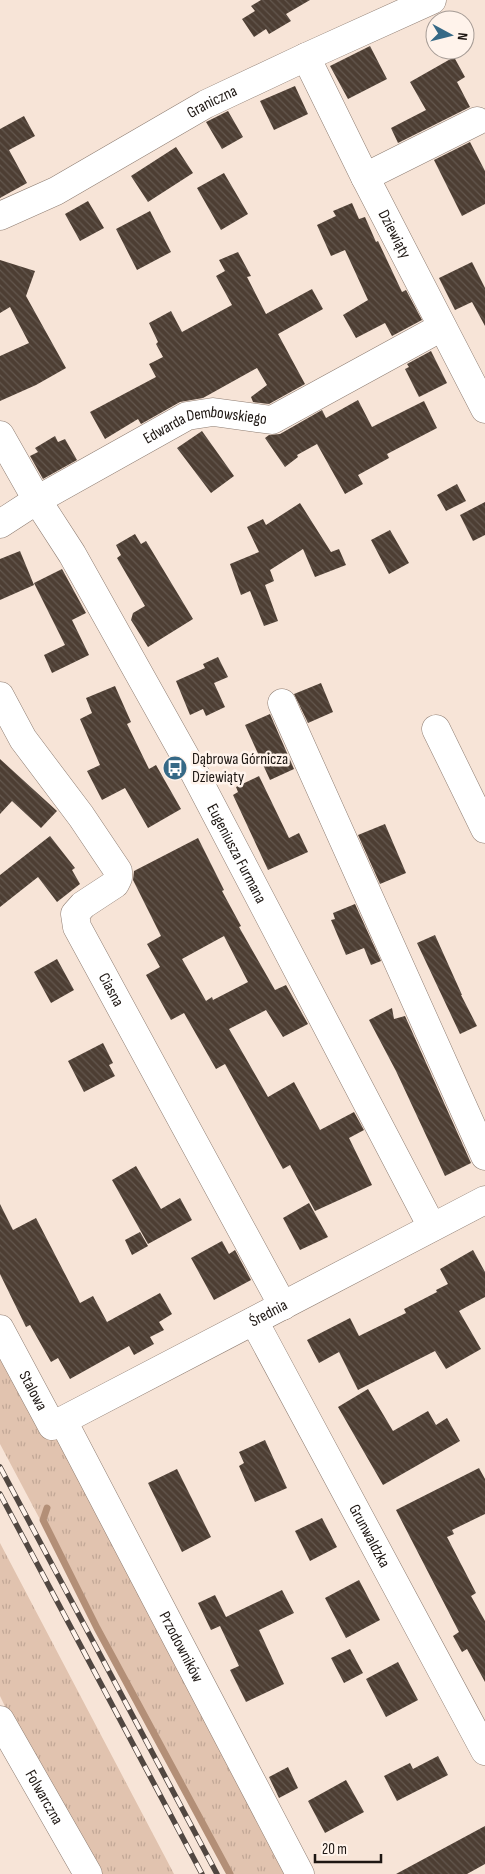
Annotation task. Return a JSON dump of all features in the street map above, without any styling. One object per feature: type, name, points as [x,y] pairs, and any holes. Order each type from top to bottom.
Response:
[{"type":"street","name":"Graniczna","points":[[0,216],[56,191],[206,104],[421,2]]},
{"type":"street","name":"Dziewiąty","points":[[306,57],[365,177],[485,409]]},
{"type":"street","points":[[365,177],[477,121]]},
{"type":"street","name":"Edwarda Dembowskiego","points":[[0,524],[37,500],[187,416],[213,412],[272,420],[442,327]]},
{"type":"street","name":"Eugeniusza Furmana","points":[[0,435],[37,500],[72,554],[194,772],[432,1227]]},
{"type":"street","name":"Ciasna","points":[[0,696],[23,739],[81,816],[118,871],[118,878],[115,884],[83,905],[75,914],[77,927],[283,1306]]},
{"type":"street","points":[[282,703],[485,1156]]},
{"type":"street","points":[[436,729],[485,829]]},
{"type":"street","name":"Średnia","points":[[58,1423],[485,1200]]},
{"type":"street","name":"Grunwaldzka","points":[[254,1321],[485,1751]]},
{"type":"street","name":"Stalowa","points":[[0,1329],[58,1423]]},
{"type":"street","name":"Przodowników","points":[[58,1423],[300,1874]]},
{"type":"street","name":"Folwarczna","points":[[0,1720],[88,1874]]},
{"type":"green space","points":[[0,1343],[71,1442],[292,1874],[228,1874],[0,1444]]},
{"type":"green space","points":[[0,1543],[174,1874],[101,1874],[18,1734],[0,1696]]},
{"type":"building","points":[[261,0],[310,0],[286,14],[291,21],[269,34],[266,29],[254,37],[242,19],[255,11],[251,6]]},
{"type":"building","points":[[370,46],[387,79],[348,99],[330,66]]},
{"type":"building","points":[[449,60],[456,60],[465,77],[457,82],[470,107],[398,143],[391,128],[426,110],[410,82]]},
{"type":"building","points":[[295,86],[308,114],[274,130],[260,101]]},
{"type":"building","points":[[228,111],[243,137],[222,149],[206,122]]},
{"type":"building","points":[[24,116],[35,136],[9,150],[27,183],[0,198],[0,129]]},
{"type":"building","points":[[470,142],[485,171],[485,204],[462,216],[434,160]]},
{"type":"building","points":[[176,147],[193,173],[148,202],[131,176]]},
{"type":"building","points":[[224,173],[248,214],[221,230],[197,188]]},
{"type":"building","points":[[88,201],[104,228],[80,241],[65,214]]},
{"type":"building","points":[[352,203],[359,219],[365,217],[402,292],[406,290],[422,320],[392,336],[385,323],[356,338],[343,315],[368,300],[345,250],[331,256],[317,225],[336,216],[333,211]]},
{"type":"building","points":[[150,211],[171,252],[137,270],[116,229]]},
{"type":"building","points":[[238,252],[251,276],[247,277],[266,314],[312,289],[323,309],[278,334],[305,384],[269,404],[253,402],[251,397],[267,385],[257,368],[203,398],[180,402],[141,424],[138,419],[105,439],[90,412],[156,377],[149,364],[163,357],[156,344],[158,342],[149,323],[171,311],[182,332],[232,305],[216,276],[225,271],[219,260]]},
{"type":"building","points":[[0,260],[35,271],[26,296],[66,368],[36,385],[0,401],[0,356],[29,343],[10,307],[0,313]]},
{"type":"building","points":[[472,262],[485,288],[485,326],[472,302],[455,310],[439,278]]},
{"type":"building","points":[[431,351],[447,383],[419,397],[405,369],[409,367],[407,364]]},
{"type":"building","points":[[358,400],[372,427],[424,401],[437,428],[387,454],[389,458],[358,475],[363,484],[345,494],[317,444],[297,455],[298,457],[285,467],[265,438],[269,435],[280,434],[322,410],[326,418]]},
{"type":"building","points":[[202,431],[234,476],[211,493],[177,448]]},
{"type":"building","points":[[55,436],[58,442],[65,439],[77,460],[43,479],[30,456],[38,452],[35,448]]},
{"type":"building","points":[[457,484],[466,501],[446,511],[437,495]]},
{"type":"building","points":[[485,502],[485,535],[473,541],[460,515]]},
{"type":"building","points":[[300,503],[331,552],[339,549],[346,565],[315,577],[303,549],[270,570],[274,581],[265,585],[278,621],[264,626],[250,591],[241,595],[230,564],[259,552],[247,527],[263,519],[266,525]]},
{"type":"building","points":[[390,530],[409,563],[389,574],[371,540]]},
{"type":"building","points":[[135,534],[141,544],[146,541],[193,619],[148,647],[131,620],[133,613],[145,606],[117,558],[121,555],[116,545]]},
{"type":"building","points":[[20,551],[34,585],[0,600],[0,559]]},
{"type":"building","points":[[62,569],[86,613],[72,620],[89,655],[52,673],[44,655],[65,645],[34,583]]},
{"type":"building","points":[[218,657],[228,677],[214,683],[225,707],[206,716],[203,709],[190,715],[176,681],[205,668],[203,664]]},
{"type":"building","points":[[321,683],[333,712],[308,723],[294,694]]},
{"type":"building","points":[[115,686],[131,722],[127,724],[149,769],[156,765],[181,809],[148,828],[125,788],[102,800],[87,771],[100,765],[80,719],[92,713],[86,698]]},
{"type":"building","points":[[270,714],[294,769],[270,780],[245,725]]},
{"type":"building","points":[[0,759],[57,811],[41,828],[12,801],[0,814]]},
{"type":"building","points":[[259,776],[289,838],[299,833],[308,852],[268,870],[233,795],[238,792],[236,787]]},
{"type":"building","points":[[385,824],[406,873],[380,884],[358,835]]},
{"type":"building","points":[[50,836],[75,868],[72,870],[80,884],[57,902],[38,877],[0,907],[0,875]]},
{"type":"building","points":[[198,838],[224,890],[222,891],[241,926],[239,927],[275,990],[286,985],[308,1024],[283,1037],[266,1010],[229,1029],[268,1097],[294,1082],[320,1130],[354,1112],[364,1130],[349,1138],[372,1185],[315,1211],[290,1165],[283,1169],[225,1064],[216,1069],[184,1013],[171,1020],[146,975],[160,967],[147,944],[161,936],[133,880],[134,871]],"holes":[[[224,936],[248,982],[213,1000],[212,997],[206,1001],[182,959]]]},
{"type":"building","points":[[355,904],[381,961],[371,965],[364,948],[346,955],[331,920],[335,919],[333,913]]},
{"type":"building","points":[[435,935],[461,995],[477,1026],[460,1034],[417,943]]},
{"type":"building","points":[[57,959],[74,990],[51,1003],[34,972]]},
{"type":"building","points":[[392,1008],[394,1019],[405,1016],[471,1163],[445,1176],[396,1071],[369,1020]]},
{"type":"building","points":[[103,1043],[113,1063],[109,1065],[115,1076],[84,1092],[68,1061]]},
{"type":"building","points":[[136,1166],[161,1209],[180,1198],[192,1220],[148,1244],[112,1180]]},
{"type":"building","points":[[309,1203],[328,1237],[300,1250],[283,1218]]},
{"type":"building","points":[[0,1204],[13,1230],[36,1218],[80,1303],[93,1296],[107,1322],[160,1293],[172,1314],[159,1322],[164,1330],[150,1337],[154,1344],[134,1355],[129,1346],[70,1379],[58,1358],[51,1362],[30,1325],[26,1327],[0,1274]]},
{"type":"building","points":[[140,1232],[148,1246],[132,1255],[125,1240]]},
{"type":"building","points":[[222,1241],[229,1254],[235,1250],[251,1280],[214,1300],[191,1258]]},
{"type":"building","points":[[473,1250],[485,1272],[485,1297],[459,1311],[481,1349],[446,1369],[435,1351],[358,1390],[339,1352],[319,1363],[307,1340],[350,1318],[359,1336],[406,1313],[404,1309],[437,1292],[436,1290],[448,1284],[440,1269]]},
{"type":"building","points":[[368,1389],[393,1431],[428,1411],[436,1425],[447,1418],[460,1441],[383,1485],[338,1407]]},
{"type":"building","points":[[265,1440],[287,1488],[255,1502],[239,1466],[244,1463],[239,1452]]},
{"type":"building","points":[[479,1468],[485,1479],[485,1514],[452,1530],[454,1534],[447,1537],[476,1593],[471,1596],[485,1621],[485,1682],[467,1649],[462,1652],[453,1636],[459,1632],[396,1510]]},
{"type":"building","points":[[177,1469],[211,1537],[182,1552],[148,1483]]},
{"type":"building","points":[[322,1518],[337,1547],[310,1561],[295,1531]]},
{"type":"building","points":[[359,1580],[380,1620],[346,1638],[325,1598]]},
{"type":"building","points":[[282,1590],[294,1613],[259,1630],[284,1684],[246,1702],[230,1670],[239,1666],[220,1626],[211,1630],[198,1603],[215,1595],[226,1617]]},
{"type":"building","points":[[350,1649],[363,1673],[344,1683],[331,1658]]},
{"type":"building","points":[[398,1662],[418,1700],[386,1717],[366,1679]]},
{"type":"building","points":[[438,1756],[448,1775],[397,1801],[384,1776],[410,1763],[413,1769]]},
{"type":"building","points":[[288,1767],[298,1788],[279,1798],[269,1777]]},
{"type":"building","points":[[346,1780],[364,1812],[325,1833],[308,1801]]},
{"type":"building","points":[[485,1826],[485,1864],[467,1874],[396,1874]]},
{"type":"waterway","points":[[47,1508],[43,1520],[97,1628],[230,1874]]},
{"type":"railway","points":[[0,1467],[217,1874]]},
{"type":"railway","points":[[0,1494],[202,1874]]},
{"type":"place","name":"Dąbrowa Górnicza Dziewiąty","points":[[175,768]]}]
